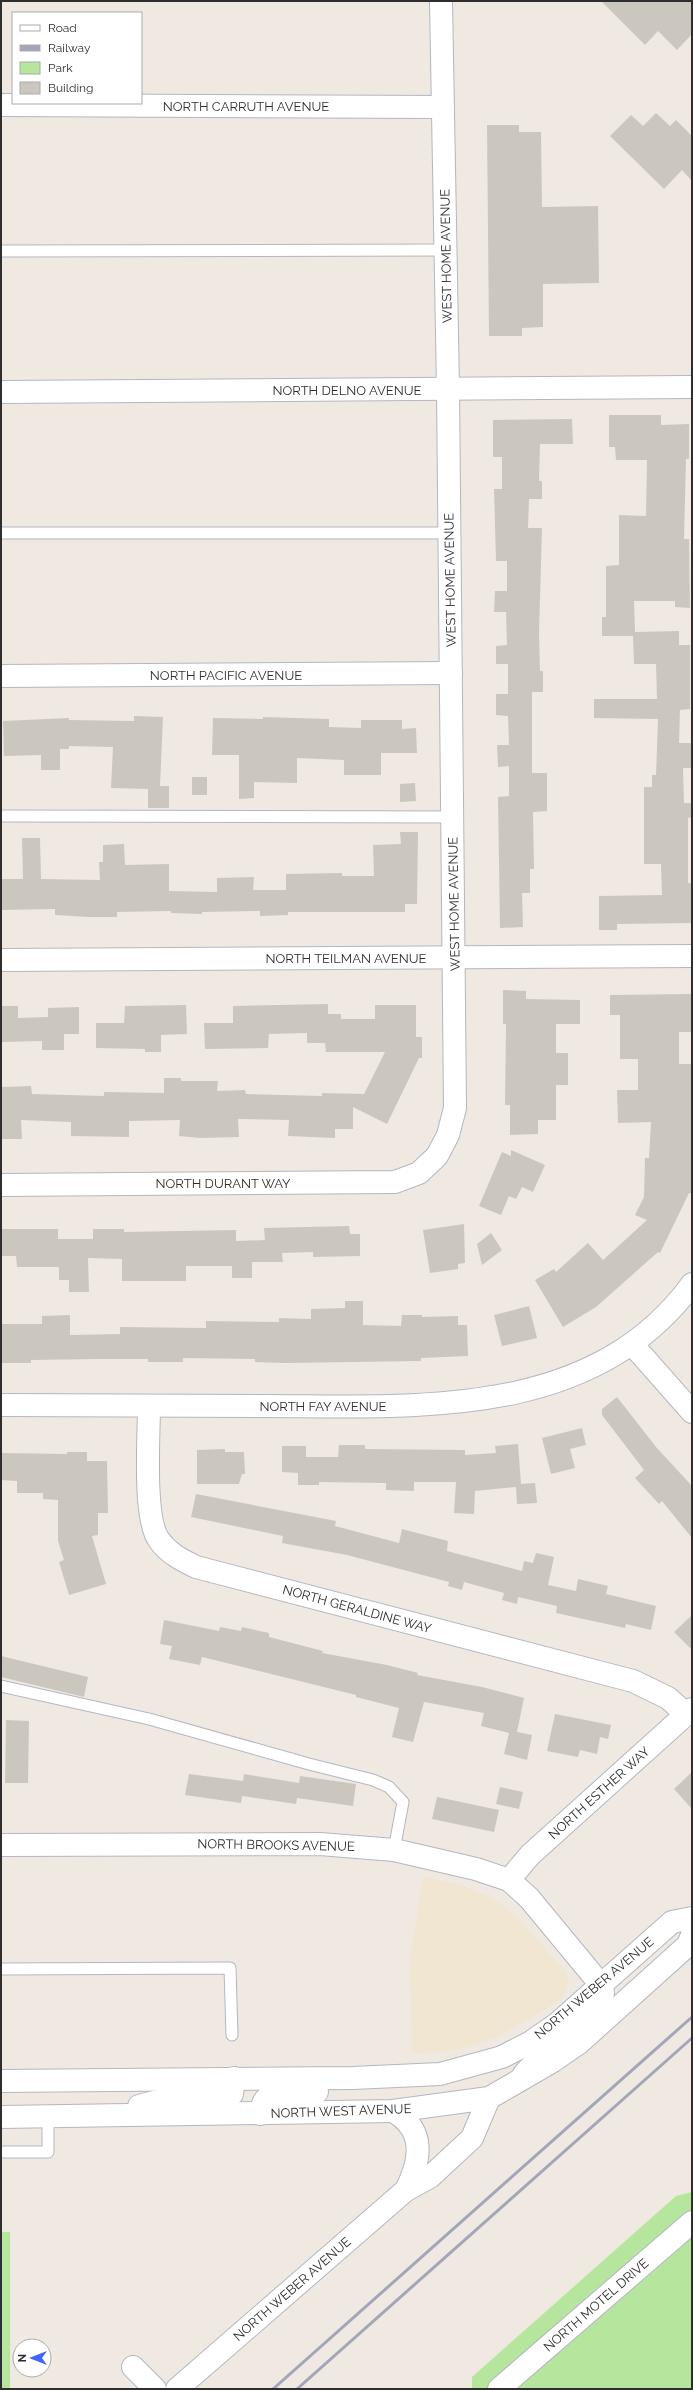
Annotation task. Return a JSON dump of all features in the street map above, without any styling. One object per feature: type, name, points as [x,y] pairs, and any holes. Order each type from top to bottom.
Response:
[{"type":"street","name":"WEST HOME AVENUE","points":[[437,1156],[448,1135],[455,1108],[455,957],[452,817],[450,533],[441,1]]},
{"type":"street","name":"NORTH CARRUTH AVENUE","points":[[1,105],[442,107]]},
{"type":"street","name":"NORTH DELNO AVENUE","points":[[1,392],[692,387]]},
{"type":"street","name":"NORTH PACIFIC AVENUE","points":[[1,676],[451,673]]},
{"type":"street","name":"NORTH TEILMAN AVENUE","points":[[1,960],[692,956]]},
{"type":"street","name":"NORTH DURANT WAY","points":[[1,1185],[395,1182],[419,1173],[437,1156]]},
{"type":"street","name":"NORTH FAY AVENUE","points":[[1,1405],[419,1406],[458,1403],[498,1397],[542,1387],[585,1370],[632,1344],[660,1323],[692,1284]]},
{"type":"street","points":[[632,1344],[692,1412]]},
{"type":"street","name":"NORTH GERALDINE WAY","points":[[148,1406],[150,1515],[158,1540],[174,1556],[196,1567],[633,1681],[668,1698],[689,1712]]},
{"type":"street","name":"NORTH ESTHER WAY","points":[[509,1880],[530,1855],[689,1712]]},
{"type":"street","name":"NORTH BROOKS AVENUE","points":[[1,1845],[320,1844],[394,1850],[476,1869],[509,1880],[529,1898],[601,1984]]},
{"type":"street","name":"NORTH WEBER AVENUE","points":[[353,2078],[440,2074],[502,2057],[531,2042],[558,2023],[672,1922],[692,1918]]},
{"type":"street","name":"NORTH WEST AVENUE","points":[[1,2117],[48,2118],[392,2111],[489,2098],[553,2061],[579,2043],[688,1945],[692,1935]]},
{"type":"street","points":[[515,2084],[541,2056],[597,2012],[603,1993],[601,1984]]},
{"type":"street","points":[[99,2116],[162,2100],[226,2097],[232,2094],[234,2078]]},
{"type":"street","points":[[1,2081],[353,2078]]},
{"type":"street","points":[[261,2114],[262,2105],[267,2097],[273,2094],[323,2092],[353,2078]]},
{"type":"street","name":"NORTH WEBER AVENUE","points":[[177,2389],[406,2190],[430,2177],[472,2138],[489,2098]]},
{"type":"street","name":"NORTH WEBER AVENUE","points":[[392,2111],[406,2120],[418,2142],[417,2161],[406,2190]]},
{"type":"street","name":"NORTH MOTEL DRIVE","points":[[499,2389],[691,2223]]},
{"type":"street","points":[[133,2367],[154,2389]]},
{"type":"lane","points":[[1,251],[446,250]]},
{"type":"lane","points":[[1,533],[450,533]]},
{"type":"lane","points":[[1,816],[452,817]]},
{"type":"lane","points":[[1,1686],[148,1719],[302,1762],[373,1780],[389,1787],[403,1802],[394,1850]]},
{"type":"lane","points":[[1,1969],[230,1968],[232,2035]]},
{"type":"lane","points":[[1,2152],[48,2152],[48,2118]]},
{"type":"shaded area","points":[[423,1876],[460,1885],[492,1898],[514,1914],[566,1972],[568,1982],[563,1997],[543,2011],[497,2037],[468,2047],[441,2052],[412,2053],[410,1960]]},
{"type":"green space","points":[[692,2192],[692,2389],[472,2389],[472,2377],[676,2196]]},
{"type":"green space","points":[[1,2232],[10,2232],[10,2389],[1,2389]]},
{"type":"building","points":[[601,1],[692,1],[692,34],[677,50],[658,31],[645,45]]},
{"type":"building","points":[[656,113],[670,126],[676,120],[692,136],[692,181],[682,170],[664,189],[610,136],[631,115],[643,126]]},
{"type":"building","points":[[487,125],[519,125],[519,132],[541,132],[542,207],[598,206],[599,283],[543,284],[543,327],[522,328],[522,336],[489,336]]},
{"type":"building","points":[[609,415],[661,415],[661,425],[689,424],[689,459],[686,459],[684,539],[689,539],[690,608],[675,607],[675,601],[634,601],[635,632],[679,631],[679,645],[690,645],[690,709],[680,710],[679,743],[692,743],[691,768],[683,768],[684,803],[691,803],[692,817],[688,818],[688,883],[692,883],[692,923],[617,924],[617,930],[599,930],[599,896],[662,895],[661,864],[644,864],[644,787],[652,787],[652,775],[656,775],[658,719],[594,718],[594,699],[657,699],[656,664],[634,664],[633,636],[602,636],[602,617],[606,617],[606,566],[619,565],[619,515],[646,516],[647,460],[616,460],[615,447],[609,447]]},
{"type":"building","points":[[572,419],[573,444],[540,444],[539,481],[542,481],[542,499],[529,499],[528,528],[542,528],[539,633],[540,671],[543,671],[543,692],[532,692],[532,773],[547,773],[547,811],[533,812],[534,869],[530,869],[530,893],[522,893],[523,927],[500,928],[498,797],[509,796],[509,766],[498,767],[497,745],[509,745],[508,716],[496,715],[496,694],[508,694],[508,664],[496,664],[496,646],[507,645],[506,612],[494,612],[495,591],[507,591],[507,561],[496,561],[494,489],[502,489],[502,457],[493,457],[493,420]]},
{"type":"building","points":[[134,716],[163,717],[160,786],[169,786],[169,808],[148,808],[148,789],[111,788],[113,747],[69,746],[69,749],[60,749],[60,770],[41,770],[41,755],[4,756],[3,721],[69,718],[69,720],[134,721]]},
{"type":"building","points":[[263,717],[329,719],[329,727],[361,728],[361,720],[402,720],[402,729],[416,728],[417,753],[381,753],[381,775],[344,775],[344,760],[297,758],[297,783],[254,782],[254,798],[239,799],[239,755],[212,755],[213,718],[263,719]]},
{"type":"building","points":[[192,777],[207,777],[207,795],[192,795]]},
{"type":"building","points":[[415,783],[416,801],[400,802],[400,784]]},
{"type":"building","points":[[400,832],[418,832],[417,904],[405,904],[405,912],[288,912],[288,915],[260,916],[260,911],[202,912],[202,914],[171,913],[171,911],[117,912],[117,917],[89,917],[55,915],[55,909],[1,910],[1,879],[23,879],[22,838],[40,838],[41,879],[100,880],[99,862],[103,862],[103,845],[124,844],[125,865],[169,864],[169,891],[217,892],[217,878],[254,877],[253,890],[286,890],[286,874],[342,873],[342,876],[374,876],[373,845],[401,844]]},
{"type":"building","points":[[503,990],[526,991],[526,999],[580,1000],[580,1024],[556,1024],[556,1053],[568,1053],[568,1085],[556,1085],[556,1120],[538,1120],[538,1134],[510,1135],[510,1105],[505,1105],[506,1024],[503,1024]]},
{"type":"building","points":[[691,994],[691,1032],[679,1032],[679,1064],[692,1064],[692,1193],[689,1193],[660,1253],[658,1252],[596,1307],[563,1327],[535,1280],[554,1269],[556,1272],[588,1243],[603,1260],[647,1220],[635,1215],[644,1197],[645,1158],[649,1158],[651,1122],[618,1123],[617,1090],[638,1090],[638,1059],[620,1059],[620,1015],[610,1015],[610,995]]},
{"type":"building","points":[[328,1004],[328,1014],[341,1014],[341,1019],[375,1019],[375,1005],[416,1005],[416,1037],[422,1037],[422,1058],[419,1058],[387,1124],[353,1107],[353,1129],[335,1129],[335,1138],[288,1136],[289,1120],[238,1119],[239,1137],[200,1138],[179,1136],[180,1120],[129,1121],[129,1137],[71,1136],[71,1122],[21,1120],[22,1139],[1,1139],[2,1087],[31,1086],[32,1094],[104,1096],[104,1092],[164,1093],[164,1078],[181,1078],[181,1081],[218,1081],[217,1091],[245,1090],[246,1094],[322,1096],[322,1093],[364,1094],[385,1052],[326,1052],[325,1043],[307,1043],[307,1033],[269,1034],[268,1048],[205,1049],[204,1023],[233,1023],[233,1006]]},
{"type":"building","points":[[186,1005],[187,1034],[161,1035],[161,1052],[145,1052],[145,1049],[96,1048],[96,1023],[124,1023],[125,1006]]},
{"type":"building","points":[[1,1006],[18,1006],[18,1018],[48,1017],[48,1008],[79,1007],[79,1034],[64,1034],[64,1050],[42,1050],[42,1041],[1,1042]]},
{"type":"building","points":[[511,1150],[545,1165],[533,1192],[522,1187],[516,1199],[509,1196],[501,1215],[479,1206],[502,1152],[511,1156]]},
{"type":"building","points":[[464,1224],[465,1263],[458,1264],[458,1269],[430,1273],[423,1230]]},
{"type":"building","points":[[349,1226],[350,1234],[360,1234],[360,1256],[313,1257],[313,1252],[282,1253],[283,1262],[252,1262],[252,1278],[232,1278],[232,1266],[186,1266],[186,1281],[122,1281],[122,1259],[88,1258],[89,1292],[69,1292],[69,1280],[59,1280],[59,1267],[17,1267],[16,1256],[1,1256],[1,1229],[58,1229],[58,1239],[93,1239],[93,1229],[124,1229],[124,1232],[236,1230],[236,1241],[265,1240],[264,1228]]},
{"type":"building","points":[[491,1233],[502,1250],[482,1265],[477,1244]]},
{"type":"building","points":[[345,1301],[363,1301],[363,1325],[401,1326],[402,1315],[422,1315],[422,1317],[458,1316],[458,1325],[467,1325],[468,1356],[421,1358],[421,1361],[285,1363],[255,1362],[255,1359],[183,1358],[183,1362],[148,1362],[148,1359],[98,1359],[31,1360],[31,1363],[1,1363],[1,1324],[42,1324],[42,1316],[70,1315],[70,1335],[120,1334],[120,1327],[206,1328],[206,1321],[279,1322],[279,1318],[311,1319],[311,1309],[345,1308]]},
{"type":"building","points":[[529,1306],[537,1338],[502,1346],[494,1315]]},
{"type":"building","points":[[617,1397],[656,1447],[692,1486],[692,1538],[662,1501],[659,1504],[635,1478],[644,1470],[602,1415],[602,1409]]},
{"type":"building","points":[[582,1428],[586,1445],[570,1449],[575,1468],[551,1474],[542,1438]]},
{"type":"building","points":[[518,1444],[521,1484],[535,1483],[537,1503],[517,1504],[516,1487],[475,1491],[474,1514],[454,1513],[456,1482],[414,1482],[414,1491],[386,1490],[386,1483],[319,1482],[319,1485],[298,1485],[298,1473],[282,1472],[282,1446],[306,1446],[306,1457],[338,1457],[339,1445],[365,1445],[365,1449],[465,1450],[465,1455],[496,1453],[495,1446]]},
{"type":"building","points":[[225,1449],[225,1452],[244,1452],[245,1474],[242,1474],[239,1484],[197,1484],[197,1450]]},
{"type":"building","points":[[67,1452],[87,1452],[87,1461],[107,1461],[108,1513],[98,1513],[98,1535],[92,1536],[106,1584],[69,1595],[59,1562],[64,1560],[58,1541],[58,1500],[43,1499],[43,1493],[17,1493],[17,1481],[1,1480],[1,1453],[67,1454]]},
{"type":"building","points":[[196,1494],[336,1521],[335,1526],[399,1543],[402,1529],[448,1541],[447,1551],[522,1571],[524,1561],[533,1563],[536,1553],[554,1557],[548,1585],[576,1591],[578,1579],[608,1586],[606,1594],[656,1606],[651,1630],[626,1624],[625,1628],[556,1613],[557,1606],[518,1597],[517,1604],[502,1600],[504,1593],[464,1582],[462,1590],[448,1586],[449,1582],[347,1555],[282,1543],[283,1536],[191,1517]]},
{"type":"building","points":[[692,1615],[692,1650],[674,1632]]},
{"type":"building","points":[[164,1620],[219,1631],[220,1627],[241,1631],[242,1627],[269,1633],[269,1637],[323,1651],[322,1653],[387,1665],[418,1673],[417,1675],[482,1687],[524,1698],[517,1732],[532,1735],[527,1760],[504,1754],[509,1733],[481,1726],[484,1713],[424,1702],[413,1742],[392,1737],[399,1708],[356,1697],[356,1695],[202,1657],[200,1665],[169,1659],[172,1646],[160,1644]]},
{"type":"building","points":[[1,1656],[88,1677],[84,1697],[1,1677]]},
{"type":"building","points":[[555,1714],[611,1725],[608,1739],[600,1737],[597,1754],[580,1750],[578,1757],[547,1751]]},
{"type":"building","points":[[6,1720],[29,1721],[28,1783],[5,1783]]},
{"type":"building","points":[[692,1772],[692,1809],[674,1789]]},
{"type":"building","points":[[189,1774],[243,1781],[244,1774],[299,1783],[300,1776],[356,1784],[353,1806],[297,1798],[296,1804],[242,1796],[241,1803],[185,1795]]},
{"type":"building","points":[[500,1787],[523,1792],[519,1809],[496,1804]]},
{"type":"building","points":[[437,1797],[499,1810],[494,1832],[432,1819]]},
{"type":"railway","points":[[273,2389],[692,2017]]},
{"type":"railway","points":[[297,2389],[692,2038]]}]
